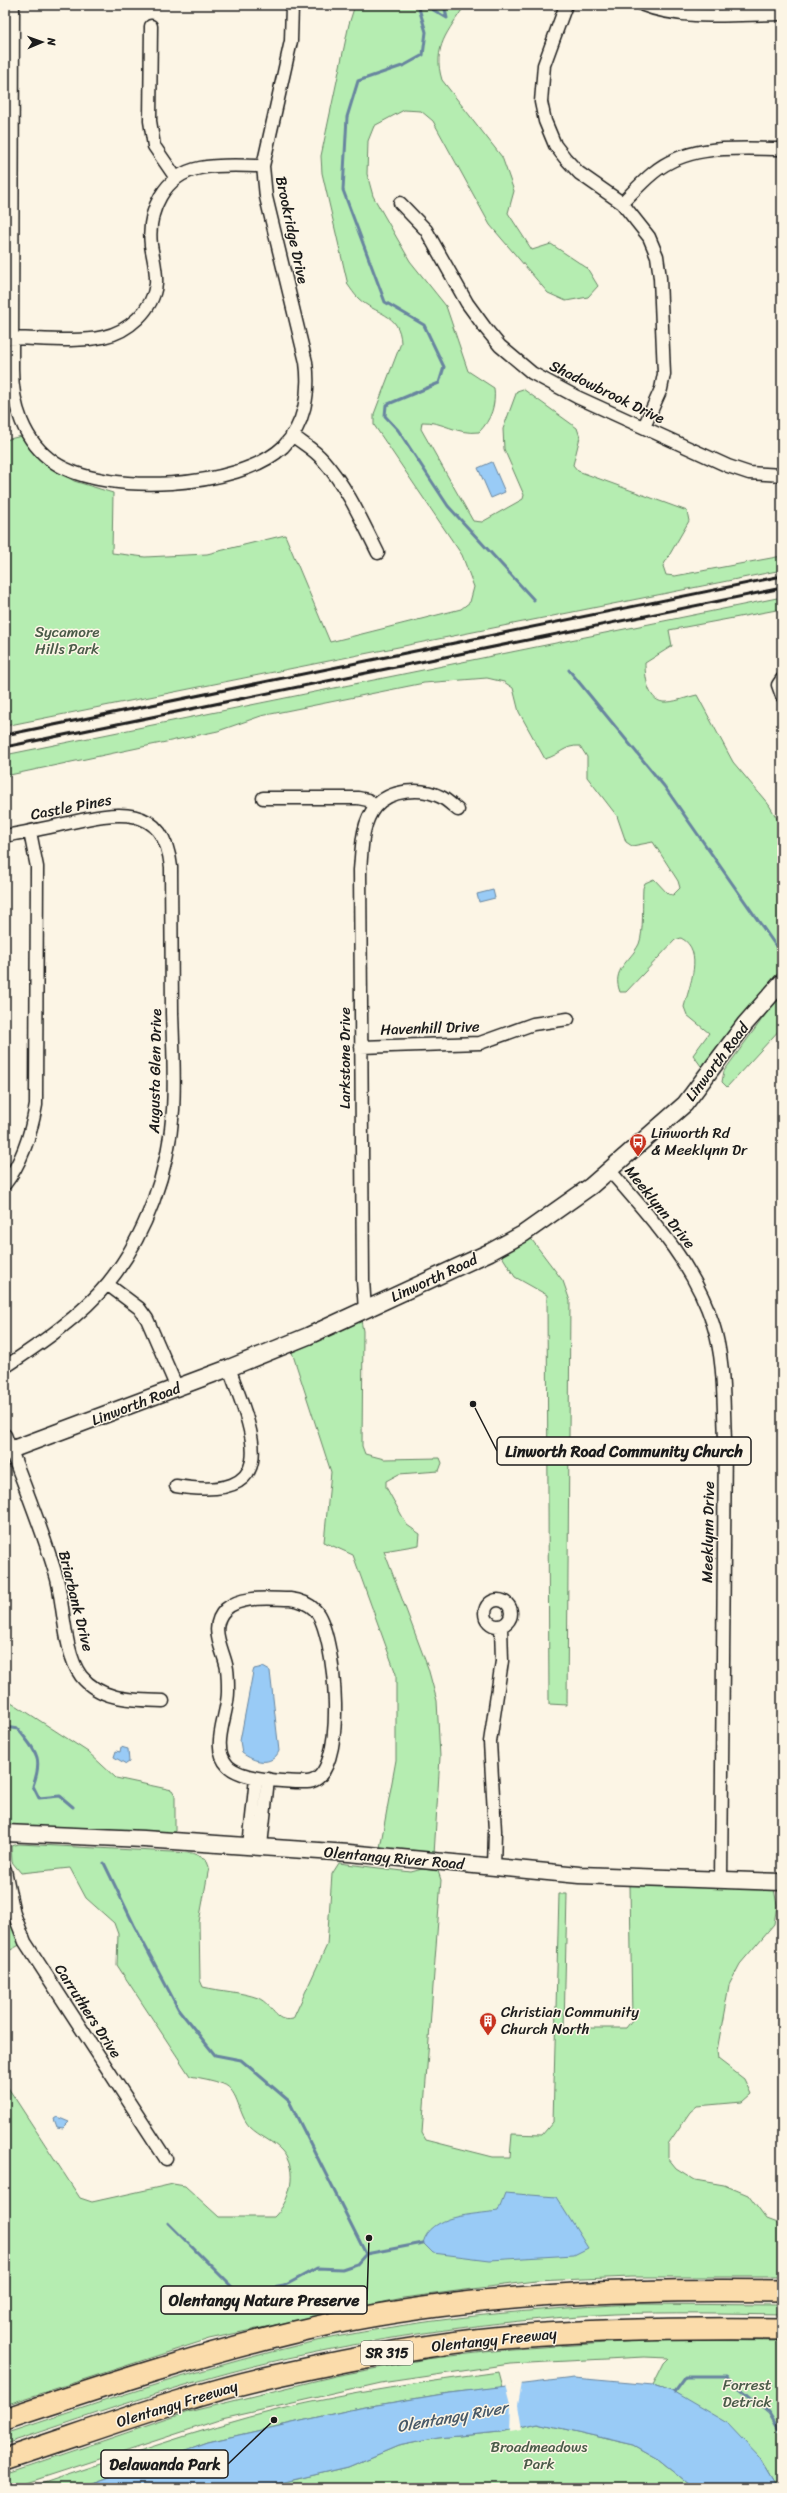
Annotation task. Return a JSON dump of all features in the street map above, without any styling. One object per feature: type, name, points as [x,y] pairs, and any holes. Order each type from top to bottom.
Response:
[{"type":"highway","name":"SR 315","points":[[5,2418],[171,2364],[274,2337],[391,2314],[549,2294],[675,2290],[782,2290]]},
{"type":"highway","name":"Olentangy Freeway","points":[[5,2459],[233,2387],[282,2374],[397,2351],[502,2337],[602,2330],[782,2329]]},
{"type":"main road","name":"Linworth Road","points":[[7,1446],[177,1388],[229,1368],[365,1311],[523,1234],[610,1171],[685,1104],[745,1024],[782,982]]},
{"type":"main road","name":"Olentangy River Road","points":[[5,1833],[255,1846],[579,1875],[782,1882]]},
{"type":"street","points":[[13,5],[9,339],[12,381],[21,420],[38,448],[54,463],[75,474],[103,480],[144,484],[212,478],[261,462],[274,454],[292,435],[322,459],[333,472],[350,498],[378,553]]},
{"type":"street","name":"Brookridge Drive","points":[[292,5],[293,26],[291,41],[263,166],[266,197],[308,375],[306,399],[292,435]]},
{"type":"street","points":[[566,5],[544,65],[541,102],[545,121],[555,145],[565,158],[579,173],[622,203],[649,237],[657,256],[660,278],[664,374],[660,389],[644,427]]},
{"type":"street","points":[[643,5],[677,14],[782,14]]},
{"type":"street","points":[[151,26],[150,121],[154,146],[176,178]]},
{"type":"street","points":[[622,203],[652,173],[683,156],[718,149],[782,149]]},
{"type":"street","points":[[9,339],[103,338],[121,330],[137,319],[148,305],[156,284],[151,244],[153,213],[162,194],[176,178],[199,168],[263,166]]},
{"type":"street","name":"Shadowbrook Drive","points":[[400,203],[426,230],[467,303],[500,346],[532,373],[577,397],[728,466],[749,473],[782,475]]},
{"type":"street","points":[[263,798],[358,798],[368,800],[375,807],[387,798],[412,790],[425,791],[442,797],[458,810]]},
{"type":"street","name":"Larkstone Drive","points":[[365,1311],[363,1280],[360,870],[363,838],[375,807]]},
{"type":"street","name":"Castle Pines","points":[[5,836],[30,832],[106,814],[124,814],[142,819]]},
{"type":"street","name":"Augusta Glen Drive","points":[[5,1367],[58,1330],[107,1284],[134,1242],[147,1218],[163,1170],[173,1110],[170,862],[163,839],[157,830],[142,819]]},
{"type":"street","points":[[5,1184],[23,1154],[32,1131],[36,1106],[36,867],[30,832]]},
{"type":"street","name":"Havenhill Drive","points":[[362,1046],[480,1043],[534,1024],[568,1019]]},
{"type":"street","name":"Meeklynn Drive","points":[[610,1171],[652,1219],[684,1262],[699,1287],[714,1325],[722,1370],[725,1440],[721,1880]]},
{"type":"street","points":[[107,1284],[139,1308],[147,1318],[177,1388]]},
{"type":"street","points":[[176,1486],[200,1490],[224,1489],[241,1481],[248,1473],[252,1451],[251,1427],[229,1368]]},
{"type":"street","name":"Briarbank Drive","points":[[7,1446],[56,1578],[70,1651],[81,1676],[102,1693],[128,1700],[163,1701]]},
{"type":"street","points":[[290,1599],[308,1604],[320,1618],[335,1691],[336,1706],[329,1762],[324,1773],[309,1782],[262,1778],[234,1771],[223,1760],[220,1753],[219,1744],[228,1694],[227,1668],[218,1645],[217,1627],[225,1610],[237,1602],[290,1599]]},
{"type":"street","points":[[494,1868],[495,1831],[490,1742],[502,1661],[501,1626]]},
{"type":"street","points":[[255,1846],[262,1778]]},
{"type":"street","name":"Carruthers Drive","points":[[5,1870],[14,1914],[25,1942],[166,2159]]},
{"type":"green space","name":"Sycamore Hills Park","points":[[355,5],[465,5],[443,40],[440,49],[439,68],[442,80],[502,157],[514,191],[508,213],[532,250],[551,244],[587,268],[598,286],[588,297],[566,301],[548,293],[490,225],[433,121],[421,111],[404,110],[374,126],[368,141],[367,174],[373,196],[410,261],[446,306],[468,371],[494,388],[492,412],[487,422],[479,432],[463,432],[430,422],[422,422],[421,429],[473,521],[482,522],[523,499],[524,495],[504,449],[503,429],[517,391],[523,389],[577,428],[580,437],[573,465],[578,471],[687,511],[689,521],[663,566],[666,575],[675,576],[782,556],[782,570],[5,726],[5,440],[22,436],[44,462],[74,481],[113,493],[112,553],[145,557],[207,554],[285,535],[330,642],[461,609],[470,602],[474,587],[462,555],[374,425],[374,414],[401,343],[400,333],[396,325],[386,315],[365,304],[348,285],[322,173],[321,156],[349,24]]},
{"type":"green space","points":[[782,597],[782,609],[669,630],[672,646],[645,663],[646,680],[653,697],[663,702],[671,702],[697,695],[733,762],[769,805],[782,827],[782,973],[768,986],[710,1062],[701,1066],[693,1055],[709,1033],[687,1015],[684,1007],[692,980],[694,960],[692,951],[688,944],[681,938],[675,940],[626,992],[620,992],[618,984],[620,971],[641,939],[643,888],[645,883],[654,879],[668,894],[673,895],[680,888],[678,881],[653,842],[632,846],[626,842],[617,816],[587,777],[587,757],[580,746],[570,747],[545,759],[519,712],[513,688],[504,682],[487,678],[424,683],[261,716],[218,731],[5,776],[5,755]]},
{"type":"green space","points":[[782,992],[782,1027],[727,1087],[722,1082],[724,1071]]},
{"type":"green space","points":[[529,1236],[563,1281],[570,1301],[567,1705],[549,1704],[547,1295],[515,1277],[500,1253]]},
{"type":"green space","points":[[361,1320],[363,1331],[362,1446],[365,1454],[384,1459],[440,1458],[442,1463],[439,1471],[399,1474],[386,1481],[386,1487],[407,1525],[420,1534],[419,1545],[384,1551],[428,1668],[437,1701],[440,1757],[434,1855],[380,1848],[396,1760],[396,1674],[353,1555],[324,1542],[331,1472],[291,1349]]},
{"type":"green space","points":[[5,1698],[88,1752],[116,1778],[172,1790],[175,1795],[175,1835],[5,1827]]},
{"type":"green space","points":[[19,1844],[192,1853],[206,1859],[209,1867],[199,1922],[200,1980],[203,1987],[245,1994],[258,1998],[268,2005],[278,2016],[287,2020],[293,2019],[327,1945],[332,1874],[339,1863],[411,1872],[422,1869],[438,1871],[441,1880],[422,2133],[426,2140],[493,2157],[510,2157],[512,2134],[542,2135],[553,2122],[559,1894],[567,1894],[564,2028],[626,2028],[632,2020],[630,1884],[774,1889],[777,1905],[774,1924],[740,1964],[729,1985],[717,2051],[718,2059],[744,2079],[751,2094],[742,2102],[697,2106],[690,2112],[668,2144],[668,2158],[676,2168],[695,2180],[724,2185],[748,2195],[766,2219],[782,2225],[782,2277],[631,2277],[535,2281],[403,2298],[209,2339],[5,2405],[5,2083],[80,2198],[92,2202],[173,2184],[185,2186],[219,2217],[274,2217],[280,2211],[288,2195],[291,2176],[290,2167],[282,2151],[250,2127],[243,2116],[235,2097],[228,2087],[215,2081],[190,2076],[117,1965],[118,1934],[114,1923],[86,1898],[70,1868],[21,1873],[12,1862],[11,1846]]},
{"type":"green space","points":[[5,1878],[25,1942],[5,1953]]},
{"type":"green space","points":[[635,2304],[782,2305],[782,2314],[656,2313],[576,2316],[498,2323],[421,2333],[345,2346],[230,2372],[154,2394],[5,2444],[5,2434],[139,2390],[207,2369],[319,2341],[364,2332],[454,2318]]},
{"type":"green space","name":"Forrest Detrick","points":[[655,2340],[782,2341],[782,2488],[778,2488],[760,2458],[674,2392],[653,2385],[664,2363],[669,2358],[644,2357],[510,2364],[381,2383],[222,2419],[11,2488],[5,2488],[5,2474],[188,2412],[335,2376],[426,2359],[511,2349]]},
{"type":"green space","points":[[499,2372],[503,2387],[449,2393],[359,2408],[208,2442],[79,2488],[29,2488],[186,2436],[281,2409],[362,2392]]},
{"type":"green space","name":"Broadmeadows Park","points":[[538,2423],[634,2445],[657,2458],[694,2488],[259,2488],[348,2467],[398,2446],[438,2438],[500,2432]]},
{"type":"water","points":[[492,462],[505,492],[491,498],[478,468]]},
{"type":"water","points":[[493,890],[495,898],[479,902],[477,894]]},
{"type":"water","points":[[263,1667],[270,1671],[279,1751],[272,1759],[267,1761],[257,1761],[242,1753],[240,1741],[253,1672],[254,1669]]},
{"type":"water","points":[[121,1747],[128,1749],[129,1762],[126,1764],[114,1757],[116,1751],[120,1752]]},
{"type":"water","points":[[57,2117],[69,2122],[63,2128],[57,2127],[54,2119]]},
{"type":"water","points":[[505,2193],[556,2197],[588,2248],[574,2255],[490,2260],[433,2253],[423,2243],[427,2233],[444,2221],[465,2215],[498,2211]]},
{"type":"water","name":"Olentangy River","points":[[574,2378],[653,2385],[674,2392],[727,2423],[760,2458],[778,2488],[694,2488],[657,2458],[634,2445],[538,2423],[500,2432],[438,2438],[398,2446],[348,2467],[259,2488],[79,2488],[208,2442],[359,2408],[449,2393]]},
{"type":"pier","points":[[522,2383],[518,2405],[522,2430],[510,2432],[511,2404],[506,2385]]},
{"type":"waterway","points":[[418,5],[426,32],[423,55],[405,65],[358,81],[347,117],[343,190],[385,302],[424,325],[444,367],[439,383],[386,405],[385,416],[398,430],[448,506],[534,600]]},
{"type":"waterway","points":[[425,5],[447,18],[444,5]]},
{"type":"waterway","points":[[569,670],[664,786],[778,949]]},
{"type":"waterway","points":[[5,1727],[18,1729],[36,1754],[38,1768],[33,1786],[39,1798],[60,1796],[73,1807]]},
{"type":"waterway","points":[[104,1863],[134,1925],[179,2010],[215,2055],[241,2060],[289,2101],[366,2254]]},
{"type":"waterway","points":[[168,2223],[239,2294],[284,2286],[317,2268],[342,2269],[357,2264],[366,2254],[423,2243]]},
{"type":"waterway","points":[[674,2392],[685,2377],[727,2377],[769,2413],[782,2435]]},
{"type":"railway","points":[[5,735],[782,576]]},
{"type":"railway","points":[[5,747],[782,588]]},
{"type":"place","name":"Linworth Rd & Meeklynn Dr","points":[[638,1157]]},
{"type":"place","name":"Linworth Road Community Church","points":[[473,1404]]},
{"type":"place","name":"Christian Community Church North","points":[[488,2036]]},
{"type":"place","name":"Olentangy Nature Preserve","points":[[369,2238]]},
{"type":"place","name":"Delawanda Park","points":[[274,2420]]}]
